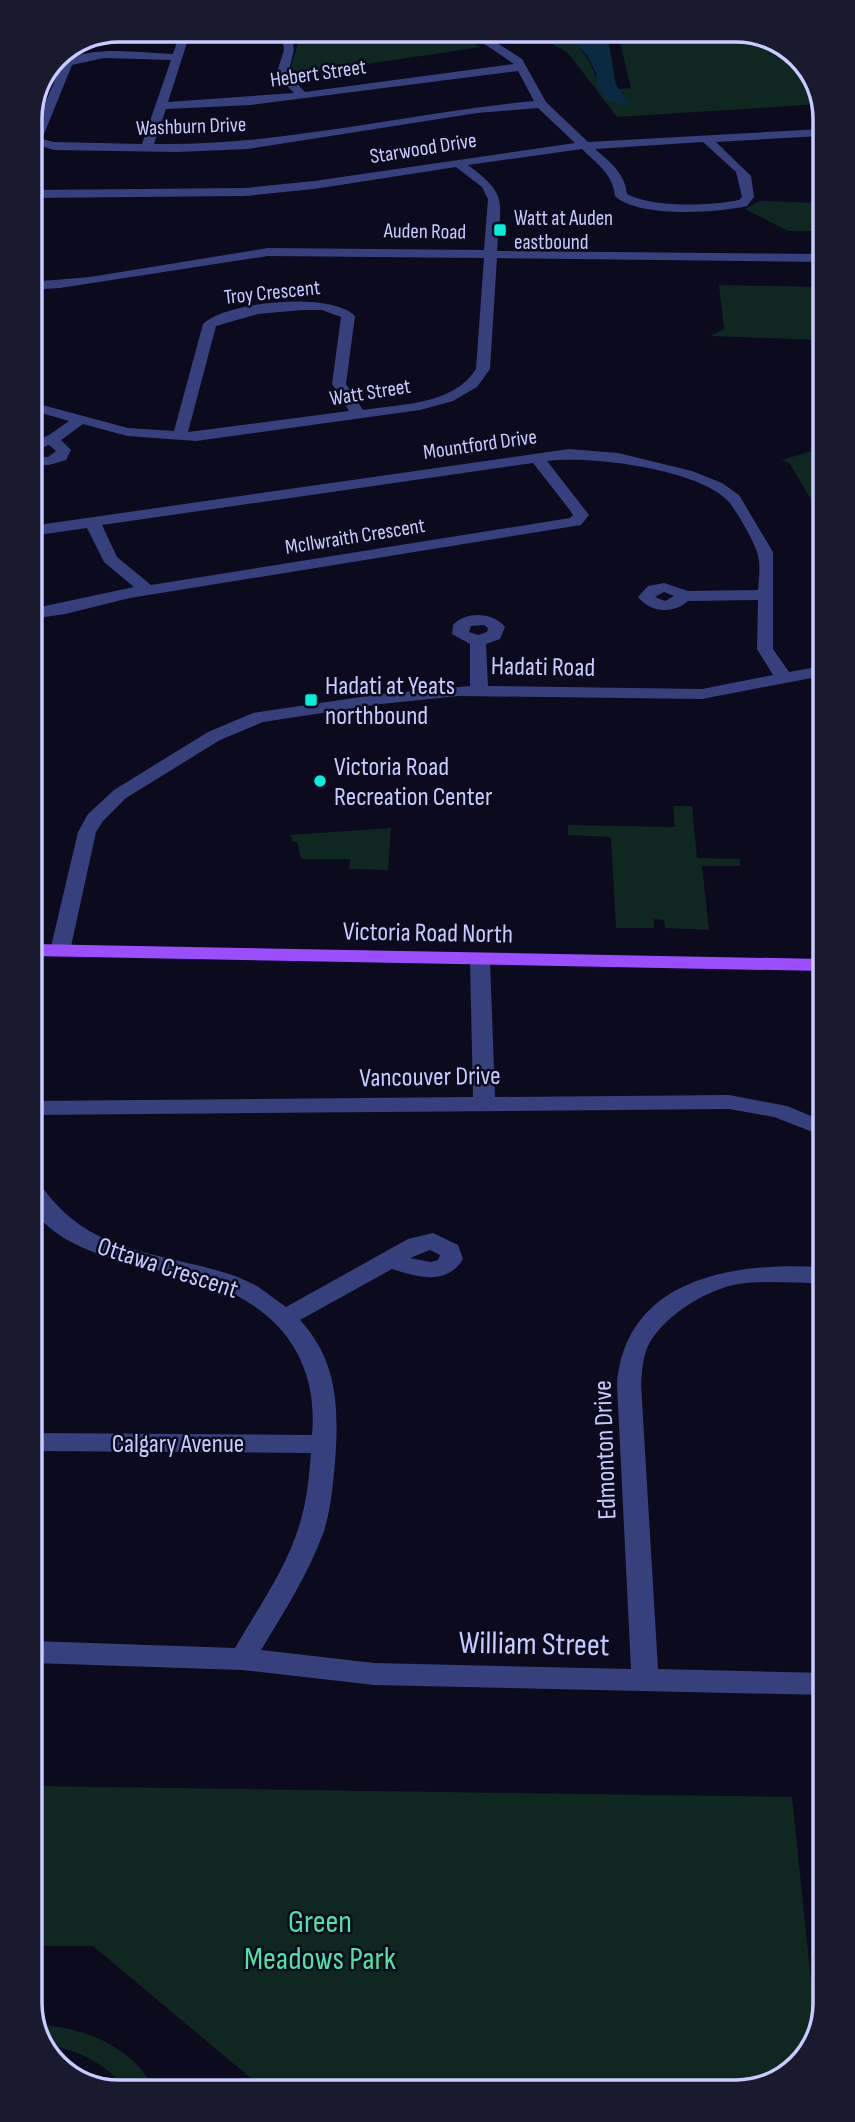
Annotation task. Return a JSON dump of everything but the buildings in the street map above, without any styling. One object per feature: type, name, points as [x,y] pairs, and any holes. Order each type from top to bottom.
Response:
[{"type":"main road","name":"Victoria Road North","points":[[42,950],[813,965]]},
{"type":"street","points":[[147,148],[182,42]]},
{"type":"street","points":[[288,42],[289,50],[282,75],[302,95]]},
{"type":"street","points":[[481,42],[501,49],[518,61],[541,104],[613,172],[620,182],[621,196],[629,202],[684,205],[743,203],[748,197],[745,176],[705,138]]},
{"type":"street","name":"Washburn Drive","points":[[42,123],[71,60],[92,57],[177,57]]},
{"type":"street","name":"Hebert Street","points":[[161,106],[220,106],[460,71],[522,67]]},
{"type":"street","name":"Washburn Drive","points":[[42,144],[205,148],[267,142],[477,110],[541,104]]},
{"type":"street","name":"Starwood Drive","points":[[42,194],[245,192],[314,185],[582,145],[813,132]]},
{"type":"street","name":"Watt Street","points":[[42,409],[127,432],[180,436],[220,435],[359,415],[455,396],[478,380],[483,369],[492,192],[457,162]]},
{"type":"street","name":"Auden Road","points":[[42,285],[68,284],[211,258],[268,252],[813,258]]},
{"type":"street","name":"Troy Crescent","points":[[180,436],[210,324],[227,316],[293,307],[328,306],[340,309],[348,316],[339,384],[359,415]]},
{"type":"street","points":[[42,443],[54,438],[81,419]]},
{"type":"street","points":[[42,461],[61,457],[64,450],[53,441],[54,438]]},
{"type":"street","name":"Mountford Drive","points":[[42,530],[569,453],[604,455],[687,474],[717,486],[734,498],[765,552],[765,649],[774,666],[786,679]]},
{"type":"street","name":"McIlwraith Crescent","points":[[147,590],[575,522],[581,515],[537,458]]},
{"type":"street","points":[[93,524],[110,559],[147,590]]},
{"type":"street","points":[[42,612],[147,590]]},
{"type":"street","points":[[684,596],[767,595]]},
{"type":"street","points":[[478,641],[479,691]]},
{"type":"street","name":"Hadati Road","points":[[60,951],[87,832],[95,818],[120,794],[209,738],[243,721],[290,710],[422,694],[479,691],[702,694],[813,673]]},
{"type":"street","points":[[480,960],[484,1103]]},
{"type":"street","name":"Vancouver Drive","points":[[42,1108],[729,1102],[779,1111],[813,1125]]},
{"type":"street","name":"Ottawa Crescent","points":[[42,1205],[60,1225],[93,1245],[233,1284],[285,1318],[302,1338],[323,1385],[326,1414],[321,1491],[310,1531],[296,1566],[242,1659]]},
{"type":"street","points":[[285,1318],[389,1260]]},
{"type":"street","name":"Edmonton Drive","points":[[645,1681],[629,1384],[631,1363],[640,1337],[666,1310],[694,1291],[726,1279],[767,1274],[813,1275]]},
{"type":"street","name":"Calgary Avenue","points":[[42,1442],[324,1444]]},
{"type":"street","points":[[42,1652],[242,1659]]},
{"type":"street","name":"William Street","points":[[242,1659],[374,1674],[813,1684]]},
{"type":"green space","points":[[469,42],[481,47],[293,75],[289,73],[298,43]]},
{"type":"green space","points":[[549,42],[577,42],[591,64],[598,87],[624,94],[619,89],[631,88],[620,42],[751,43],[783,58],[797,72],[812,105],[617,117],[568,53]]},
{"type":"green space","points":[[760,201],[813,203],[813,231],[788,231],[745,209]]},
{"type":"green space","points":[[719,285],[813,287],[813,340],[710,336],[724,329]]},
{"type":"green space","points":[[813,450],[813,503],[790,464],[782,460]]},
{"type":"green space","points":[[673,806],[692,806],[697,858],[740,859],[740,866],[702,866],[709,930],[665,928],[664,920],[654,919],[654,928],[616,928],[611,837],[568,835],[568,825],[675,827]]},
{"type":"green space","points":[[391,828],[388,870],[349,869],[350,859],[301,859],[297,842],[293,842],[290,835]]},
{"type":"green space","name":"Green Meadows Park","points":[[42,1786],[792,1797],[813,2003],[809,2028],[797,2050],[779,2067],[751,2079],[253,2080],[93,1946],[42,1946]]},
{"type":"green space","points":[[45,2026],[70,2029],[105,2042],[135,2063],[149,2080],[119,2080],[91,2059],[55,2046]]},
{"type":"water","points":[[577,42],[609,42],[616,85],[631,105],[610,102],[597,87],[596,73],[587,55]]},
{"type":"place","name":"Watt at Auden eastbound","points":[[500,230]]},
{"type":"place","name":"Hadati at Yeats northbound","points":[[311,700]]},
{"type":"place","name":"Victoria Road Recreation Center","points":[[320,781]]}]
